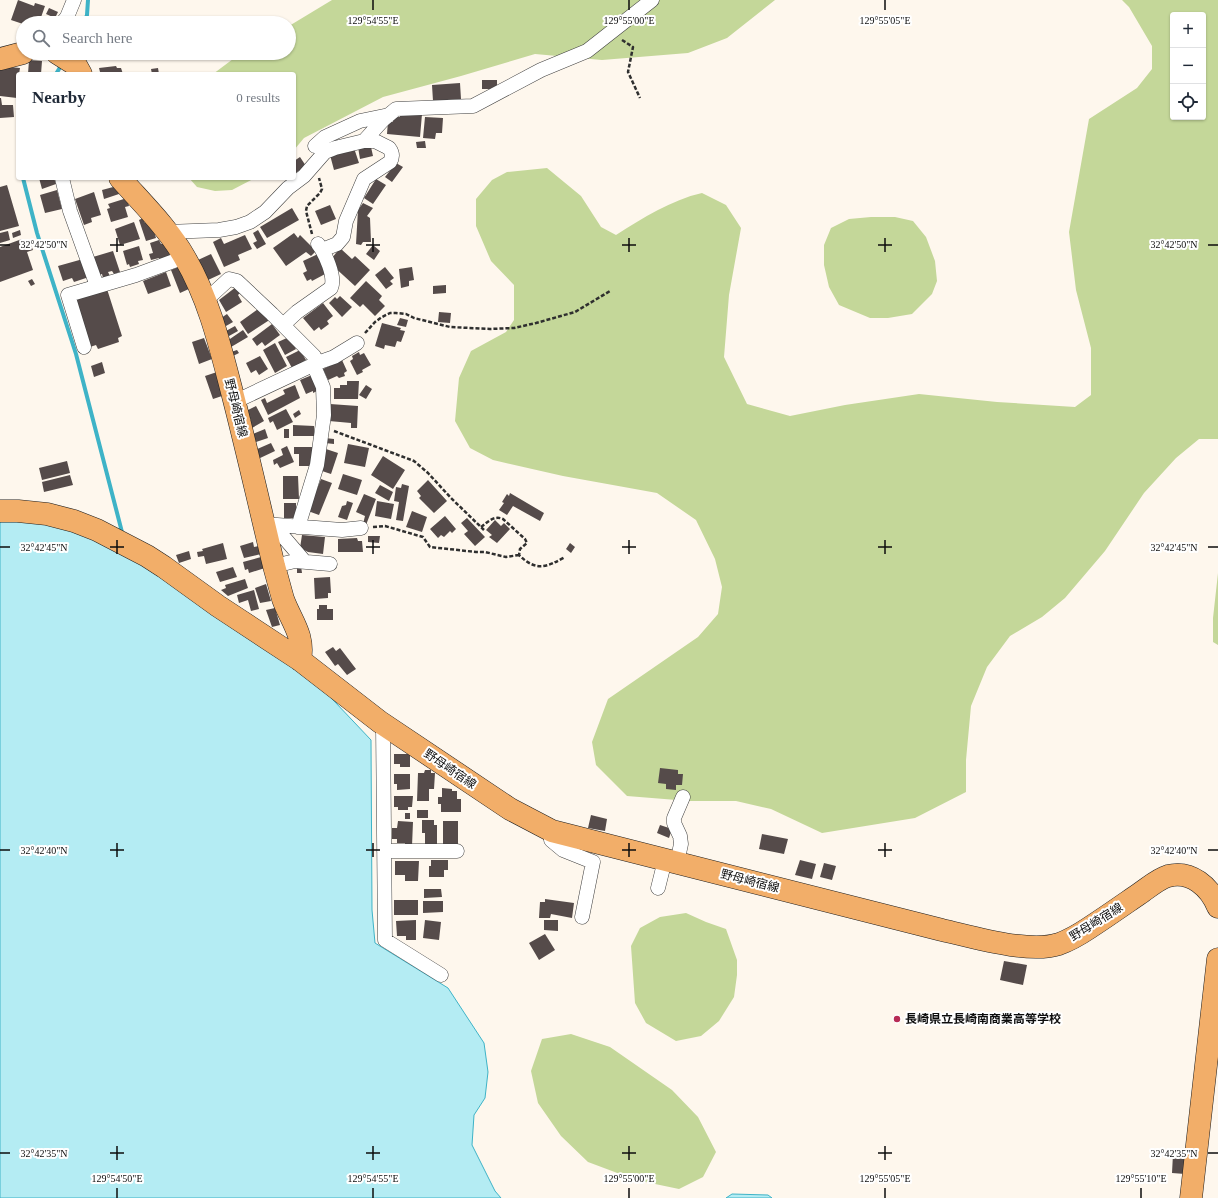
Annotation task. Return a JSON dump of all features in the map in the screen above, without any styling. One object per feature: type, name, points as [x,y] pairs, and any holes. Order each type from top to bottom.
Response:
[{"type":"main road","points":[[0,59],[16,55]]},
{"type":"main road","points":[[66,60],[78,70]]},
{"type":"main road","name":"野母崎宿線","points":[[122,180],[172,238],[185,257],[205,301],[221,349],[274,566],[284,599],[300,636],[300,660]]},
{"type":"main road","name":"野母崎宿線","points":[[0,511],[47,514],[74,521],[111,537],[164,567],[218,606],[300,660],[383,724],[510,809],[552,831],[949,932],[999,943],[1031,947],[1046,947],[1059,944],[1077,936],[1146,889],[1168,876],[1190,877],[1201,883],[1210,892],[1218,907]]},
{"type":"main road","points":[[1191,1198],[1218,959]]},
{"type":"street","points":[[67,16],[74,0]]},
{"type":"street","points":[[364,141],[396,109],[473,106],[541,70],[587,51],[652,0]]},
{"type":"street","points":[[315,146],[325,137],[360,121],[389,115]]},
{"type":"street","points":[[167,232],[219,230],[236,227],[250,222],[265,212],[288,188],[304,176],[325,152],[364,141],[375,141],[389,148],[392,159],[390,162],[364,179],[346,221],[343,236],[337,244],[320,247],[332,276],[333,284],[331,288],[302,308],[283,326]]},
{"type":"street","points":[[62,180],[70,211],[97,286]]},
{"type":"street","points":[[84,347],[68,295],[136,275],[185,257]]},
{"type":"street","points":[[205,301],[229,280],[236,281],[314,356],[315,364],[323,387],[324,415],[316,465],[298,527]]},
{"type":"street","points":[[234,402],[315,364],[334,357],[357,343]]},
{"type":"street","points":[[265,530],[298,527],[342,530],[362,528]]},
{"type":"street","points":[[265,530],[282,534],[304,562]]},
{"type":"street","points":[[274,566],[295,561],[330,564]]},
{"type":"street","points":[[383,724],[385,940],[441,975]]},
{"type":"street","points":[[658,888],[680,844],[680,836],[674,823],[674,818],[683,797]]},
{"type":"street","points":[[552,831],[551,840],[563,850],[593,862],[582,916]]},
{"type":"street","points":[[384,851],[457,851]]},
{"type":"path","points":[[612,32],[633,47],[628,72],[640,98]]},
{"type":"path","points":[[314,165],[322,189],[307,206],[306,211],[313,238],[320,247]]},
{"type":"path","points":[[357,343],[375,322],[390,314],[406,314],[414,318],[450,327],[490,329],[514,328],[575,312],[610,291]]},
{"type":"path","points":[[322,427],[414,461],[483,528],[495,518],[499,517],[503,519],[525,539],[527,543],[520,549],[519,556]]},
{"type":"path","points":[[362,528],[385,526],[423,537],[430,546],[485,552],[506,557],[519,556],[530,564],[539,567],[551,565],[565,557]]},
{"type":"green space","points":[[332,0],[775,0],[727,38],[688,53],[602,60],[535,54],[383,97],[304,138],[296,148],[296,72],[216,72],[232,60],[296,60],[296,22]]},
{"type":"green space","points":[[1122,0],[1218,0],[1218,439],[1199,439],[1176,458],[1144,493],[1105,551],[1065,598],[1042,617],[1010,636],[987,667],[971,706],[966,760],[966,792],[915,818],[822,833],[771,809],[736,801],[689,801],[627,796],[596,765],[592,742],[608,699],[698,637],[718,614],[722,587],[715,559],[696,520],[657,493],[563,476],[493,460],[470,448],[455,421],[459,378],[471,351],[506,332],[514,320],[514,285],[491,261],[476,226],[476,199],[492,180],[507,172],[547,168],[581,196],[601,227],[616,235],[636,222],[668,205],[702,193],[726,205],[741,228],[729,295],[724,357],[747,404],[790,416],[845,405],[919,394],[997,402],[1075,407],[1091,395],[1091,348],[1076,290],[1069,232],[1089,119],[1137,88],[1152,69],[1152,46],[1129,7]]},
{"type":"green space","points":[[191,180],[251,180],[232,190],[215,191],[197,187]]},
{"type":"green space","points":[[895,217],[913,221],[926,237],[935,261],[937,281],[932,294],[912,314],[888,318],[870,318],[839,305],[829,287],[824,265],[824,245],[831,228],[849,219]]},
{"type":"green space","points":[[1218,573],[1218,645],[1213,642],[1213,618]]},
{"type":"green space","points":[[686,913],[726,929],[737,960],[737,975],[734,997],[719,1021],[701,1036],[676,1041],[646,1023],[635,1003],[631,946],[640,928],[660,917]]},
{"type":"green space","points":[[571,1034],[610,1047],[672,1090],[698,1117],[716,1152],[703,1177],[679,1189],[636,1180],[588,1162],[561,1136],[538,1103],[531,1071],[542,1039]]},
{"type":"water","points":[[0,518],[59,525],[112,545],[317,683],[371,740],[372,910],[375,943],[448,988],[484,1043],[488,1072],[485,1098],[474,1115],[472,1145],[495,1191],[501,1198],[0,1198]]},
{"type":"water","points":[[732,1194],[768,1195],[772,1198],[726,1198]]},
{"type":"building","points":[[18,0],[34,6],[35,3],[45,6],[41,16],[16,16],[16,22],[11,20]]},
{"type":"building","points":[[49,8],[58,12],[56,16],[46,14]]},
{"type":"building","points":[[29,60],[42,61],[41,72],[28,72]]},
{"type":"building","points":[[0,66],[20,68],[19,72],[16,72],[16,98],[0,96]]},
{"type":"building","points":[[116,66],[117,68],[121,68],[122,72],[100,72],[99,68]]},
{"type":"building","points":[[158,68],[159,72],[152,72],[151,69]]},
{"type":"building","points":[[482,80],[497,80],[497,89],[482,89]]},
{"type":"building","points":[[460,83],[461,99],[433,101],[432,85]]},
{"type":"building","points":[[0,98],[2,105],[13,105],[14,117],[0,118]]},
{"type":"building","points":[[400,113],[422,114],[420,137],[387,134],[388,121],[393,122],[393,117],[400,117]]},
{"type":"building","points":[[425,117],[443,118],[442,133],[436,133],[435,139],[423,138]]},
{"type":"building","points":[[425,141],[426,148],[417,148],[416,142]]},
{"type":"building","points":[[358,147],[371,147],[373,156],[360,159]]},
{"type":"building","points":[[354,148],[359,163],[334,170],[330,155]]},
{"type":"building","points":[[300,157],[306,166],[296,173],[296,160]]},
{"type":"building","points":[[396,163],[403,167],[392,182],[385,177]]},
{"type":"building","points":[[376,179],[386,185],[373,204],[364,198]]},
{"type":"building","points":[[40,180],[55,180],[56,184],[42,189]]},
{"type":"building","points":[[7,185],[19,226],[0,231],[0,187]]},
{"type":"building","points":[[117,186],[119,194],[104,199],[102,190]]},
{"type":"building","points":[[57,190],[62,209],[45,213],[40,195]]},
{"type":"building","points":[[94,192],[101,215],[91,218],[92,222],[84,225],[75,199]]},
{"type":"building","points":[[127,198],[129,206],[125,207],[128,217],[111,222],[107,209],[110,208],[108,204]]},
{"type":"building","points":[[363,203],[373,208],[367,216],[370,218],[371,242],[363,242],[361,245],[356,244],[358,210]]},
{"type":"building","points":[[330,205],[336,219],[321,225],[315,211]]},
{"type":"building","points":[[292,208],[299,220],[267,238],[260,227]]},
{"type":"building","points":[[143,218],[145,223],[148,221],[153,228],[156,238],[146,241],[139,220]]},
{"type":"building","points":[[134,222],[140,239],[120,245],[115,229]]},
{"type":"building","points":[[20,230],[21,235],[13,238],[12,233]]},
{"type":"building","points":[[258,230],[266,244],[257,249],[253,243],[257,241],[253,233]]},
{"type":"building","points":[[8,231],[10,240],[0,243],[0,233]]},
{"type":"building","points":[[294,233],[298,238],[300,235],[316,251],[311,256],[306,252],[286,266],[273,248]]},
{"type":"building","points":[[245,235],[252,249],[238,255],[240,260],[224,267],[213,242],[221,238],[224,244]]},
{"type":"building","points":[[22,239],[23,242],[29,240],[33,250],[27,252],[33,270],[0,282],[0,247]]},
{"type":"building","points":[[159,240],[161,244],[166,242],[170,256],[160,260],[159,258],[151,260],[149,254],[153,253],[150,243]]},
{"type":"building","points":[[373,245],[380,251],[374,260],[366,254]]},
{"type":"building","points":[[139,246],[143,260],[138,261],[139,264],[130,267],[129,264],[127,265],[123,251]]},
{"type":"building","points":[[340,248],[352,259],[355,256],[370,270],[355,286],[332,265],[335,261],[332,258]]},
{"type":"building","points":[[113,251],[120,272],[114,274],[112,271],[108,272],[110,276],[103,278],[102,274],[99,275],[93,257]]},
{"type":"building","points":[[211,254],[221,274],[208,280],[198,260]]},
{"type":"building","points":[[318,254],[327,273],[312,281],[311,279],[307,281],[303,273],[307,271],[303,261]]},
{"type":"building","points":[[83,259],[89,277],[74,282],[72,278],[63,281],[58,266]]},
{"type":"building","points":[[181,266],[191,288],[180,293],[171,270]]},
{"type":"building","points":[[385,267],[394,278],[390,281],[393,284],[386,289],[375,275]]},
{"type":"building","points":[[412,267],[414,280],[409,281],[409,286],[401,288],[399,269]]},
{"type":"building","points":[[166,272],[171,286],[148,294],[143,281]]},
{"type":"building","points":[[32,279],[35,284],[31,286],[28,281]]},
{"type":"building","points":[[366,281],[382,296],[379,300],[385,306],[375,316],[363,304],[360,307],[350,298]]},
{"type":"building","points":[[446,285],[446,293],[433,294],[433,286]]},
{"type":"building","points":[[236,287],[240,293],[238,295],[242,302],[226,312],[219,300]]},
{"type":"building","points":[[107,289],[122,336],[118,338],[119,342],[98,349],[96,345],[90,347],[75,300]]},
{"type":"building","points":[[340,296],[352,307],[342,317],[329,303],[335,297],[337,299]]},
{"type":"building","points":[[323,303],[333,316],[327,321],[329,324],[321,330],[319,327],[314,331],[303,318]]},
{"type":"building","points":[[258,309],[263,315],[267,313],[271,319],[248,334],[240,322]]},
{"type":"building","points":[[439,312],[451,313],[450,323],[438,322]]},
{"type":"building","points":[[227,314],[233,322],[226,326],[221,318]]},
{"type":"building","points":[[400,318],[408,320],[406,327],[397,325]]},
{"type":"building","points":[[382,323],[401,328],[400,330],[405,331],[401,342],[397,341],[395,347],[385,345],[384,349],[375,346]]},
{"type":"building","points":[[272,324],[280,335],[265,346],[262,342],[257,346],[252,339]]},
{"type":"building","points":[[235,326],[238,331],[229,336],[226,331]]},
{"type":"building","points":[[243,330],[248,337],[231,347],[227,341]]},
{"type":"building","points":[[289,337],[296,349],[285,355],[278,342]]},
{"type":"building","points":[[204,338],[212,359],[199,364],[192,342]]},
{"type":"building","points":[[275,343],[287,366],[275,373],[263,350]]},
{"type":"building","points":[[237,350],[239,353],[233,356],[231,352]]},
{"type":"building","points":[[300,350],[306,360],[292,368],[286,357]]},
{"type":"building","points":[[359,352],[360,355],[364,353],[371,365],[357,375],[350,361],[353,359],[352,356]]},
{"type":"building","points":[[260,356],[268,369],[259,375],[256,370],[251,373],[246,363]]},
{"type":"building","points":[[342,360],[347,371],[344,373],[345,376],[339,378],[337,376],[328,380],[323,369]]},
{"type":"building","points":[[102,362],[105,373],[94,377],[91,366]]},
{"type":"building","points":[[217,372],[225,395],[213,399],[205,376]]},
{"type":"building","points":[[312,375],[319,390],[306,394],[300,380]]},
{"type":"building","points":[[347,381],[359,381],[358,399],[334,399],[334,388],[340,388],[340,385],[347,385]]},
{"type":"building","points":[[295,385],[300,398],[268,415],[261,400],[265,398],[267,403],[285,394],[283,390]]},
{"type":"building","points":[[366,385],[372,389],[366,399],[359,395]]},
{"type":"building","points":[[330,404],[358,406],[357,428],[351,428],[351,423],[329,421]]},
{"type":"building","points":[[256,406],[264,421],[252,428],[248,421],[251,420],[246,411]]},
{"type":"building","points":[[286,409],[293,422],[277,430],[273,421],[270,423],[268,418]]},
{"type":"building","points":[[299,410],[301,414],[295,418],[293,414]]},
{"type":"building","points":[[293,425],[314,426],[314,436],[293,436]]},
{"type":"building","points":[[265,429],[268,438],[256,442],[253,434]]},
{"type":"building","points":[[284,429],[289,429],[289,438],[284,438]]},
{"type":"building","points":[[325,438],[334,439],[334,444],[325,443]]},
{"type":"building","points":[[271,443],[275,451],[258,459],[255,450]]},
{"type":"building","points":[[348,444],[369,448],[365,467],[344,463]]},
{"type":"building","points":[[287,446],[294,462],[280,468],[277,463],[274,465],[273,460],[283,455],[281,449]]},
{"type":"building","points":[[294,447],[312,447],[312,466],[299,466],[299,454],[294,454]]},
{"type":"building","points":[[326,449],[338,453],[331,474],[319,470]]},
{"type":"building","points":[[383,456],[405,470],[393,489],[371,475]]},
{"type":"building","points":[[67,461],[70,473],[42,480],[39,468]]},
{"type":"building","points":[[343,474],[362,480],[357,495],[338,489]]},
{"type":"building","points":[[70,475],[73,485],[44,492],[42,482]]},
{"type":"building","points":[[283,476],[298,476],[299,499],[283,499]]},
{"type":"building","points":[[321,479],[332,483],[319,515],[308,511]]},
{"type":"building","points":[[428,480],[447,501],[434,513],[419,498],[421,496],[417,491]]},
{"type":"building","points":[[402,484],[409,486],[403,521],[396,520],[399,502],[394,501],[396,487],[401,488]]},
{"type":"building","points":[[380,485],[393,492],[389,501],[375,493]]},
{"type":"building","points":[[510,493],[544,513],[540,521],[513,506],[507,515],[499,510],[504,503],[502,502],[507,494],[509,496]]},
{"type":"building","points":[[364,494],[376,499],[366,525],[363,524],[365,516],[356,512]]},
{"type":"building","points":[[347,501],[353,503],[347,520],[338,517],[342,506],[346,505]]},
{"type":"building","points":[[377,501],[394,504],[391,519],[375,516]]},
{"type":"building","points":[[284,503],[296,503],[296,518],[284,518]]},
{"type":"building","points":[[412,511],[427,517],[422,532],[406,527]]},
{"type":"building","points":[[445,516],[456,529],[452,533],[450,531],[444,537],[441,535],[438,538],[430,529]]},
{"type":"building","points":[[467,518],[485,537],[475,546],[464,534],[468,531],[461,523]]},
{"type":"building","points":[[495,520],[501,526],[504,523],[510,529],[497,543],[489,537],[492,535],[486,530]]},
{"type":"building","points":[[302,535],[325,537],[323,554],[308,552],[300,548]]},
{"type":"building","points":[[368,536],[380,536],[379,543],[368,542]]},
{"type":"building","points":[[357,538],[358,541],[362,541],[363,552],[338,552],[338,539]]},
{"type":"building","points":[[253,542],[254,547],[259,546],[261,554],[244,558],[240,546]]},
{"type":"building","points":[[223,543],[227,559],[206,564],[204,556],[198,557],[197,552],[203,551],[202,549]]},
{"type":"building","points":[[570,543],[575,547],[571,553],[566,549]]},
{"type":"building","points":[[189,551],[191,559],[179,563],[176,555]]},
{"type":"building","points":[[261,557],[265,568],[249,573],[248,569],[245,570],[243,562]]},
{"type":"building","points":[[297,566],[301,566],[302,573],[297,573]]},
{"type":"building","points":[[233,567],[237,577],[220,582],[216,572]]},
{"type":"building","points":[[330,577],[331,593],[328,593],[328,598],[315,599],[314,578]]},
{"type":"building","points":[[245,579],[248,588],[228,596],[221,590],[226,588],[225,585]]},
{"type":"building","points":[[266,584],[271,601],[260,603],[255,588]]},
{"type":"building","points":[[254,590],[259,609],[251,611],[248,600],[239,603],[237,595]]},
{"type":"building","points":[[319,605],[327,605],[327,609],[333,609],[333,620],[317,620],[317,609],[319,609]]},
{"type":"building","points":[[275,608],[280,625],[272,627],[266,610]]},
{"type":"building","points":[[333,647],[336,651],[340,648],[356,669],[347,675],[338,664],[335,666],[325,652]]},
{"type":"building","points":[[394,754],[410,754],[410,767],[400,767],[400,764],[394,764]]},
{"type":"building","points":[[660,768],[678,770],[678,774],[683,774],[682,785],[676,785],[676,790],[666,789],[666,784],[658,783]]},
{"type":"building","points":[[425,770],[431,770],[431,773],[435,773],[434,789],[429,789],[429,801],[417,801],[418,773],[424,773]]},
{"type":"building","points":[[394,774],[410,774],[410,789],[397,790],[397,784],[394,784]]},
{"type":"building","points":[[442,788],[457,791],[457,799],[461,799],[461,812],[441,812],[441,804],[438,804],[438,797],[442,797]]},
{"type":"building","points":[[394,796],[413,796],[412,807],[408,807],[408,810],[398,810],[398,807],[394,807]]},
{"type":"building","points":[[417,810],[428,810],[428,818],[417,818]]},
{"type":"building","points":[[405,813],[410,813],[410,819],[405,819]]},
{"type":"building","points":[[591,815],[607,819],[605,831],[588,828]]},
{"type":"building","points":[[422,820],[434,820],[434,825],[437,825],[437,844],[425,844],[425,833],[422,833]]},
{"type":"building","points":[[398,821],[413,822],[412,846],[405,846],[405,843],[397,843],[397,839],[392,839],[392,828],[397,828]]},
{"type":"building","points":[[443,821],[458,821],[458,844],[443,844]]},
{"type":"building","points":[[660,825],[672,829],[669,838],[657,833]]},
{"type":"building","points":[[762,834],[788,839],[784,854],[759,849]]},
{"type":"building","points":[[431,860],[448,860],[448,870],[444,870],[444,877],[429,877],[429,866],[431,866]]},
{"type":"building","points":[[800,860],[816,864],[812,879],[795,875]]},
{"type":"building","points":[[395,861],[419,861],[418,881],[405,881],[405,875],[395,875]]},
{"type":"building","points":[[824,863],[836,866],[832,880],[820,877]]},
{"type":"building","points":[[424,889],[441,889],[442,897],[424,898]]},
{"type":"building","points":[[545,899],[574,903],[572,918],[551,914],[550,918],[539,918],[540,902],[545,902]]},
{"type":"building","points":[[394,900],[418,900],[418,915],[394,915]]},
{"type":"building","points":[[423,901],[443,901],[443,912],[423,913]]},
{"type":"building","points":[[416,920],[416,940],[406,940],[406,936],[397,936],[396,921]]},
{"type":"building","points":[[425,920],[441,922],[439,940],[423,938]]},
{"type":"building","points":[[544,920],[558,920],[558,931],[544,930]]},
{"type":"building","points":[[545,934],[555,950],[539,960],[529,943]]},
{"type":"building","points":[[1004,961],[1027,965],[1023,985],[1000,980]]},
{"type":"building","points":[[1173,1154],[1186,1154],[1185,1174],[1172,1173]]},
{"type":"waterway","points":[[87,16],[88,0]]},
{"type":"waterway","points":[[57,72],[62,64]]},
{"type":"waterway","points":[[24,180],[37,233],[76,354],[123,536]]},
{"type":"place","name":"長崎県立長崎南商業高等学校","points":[[897,1019]]}]
